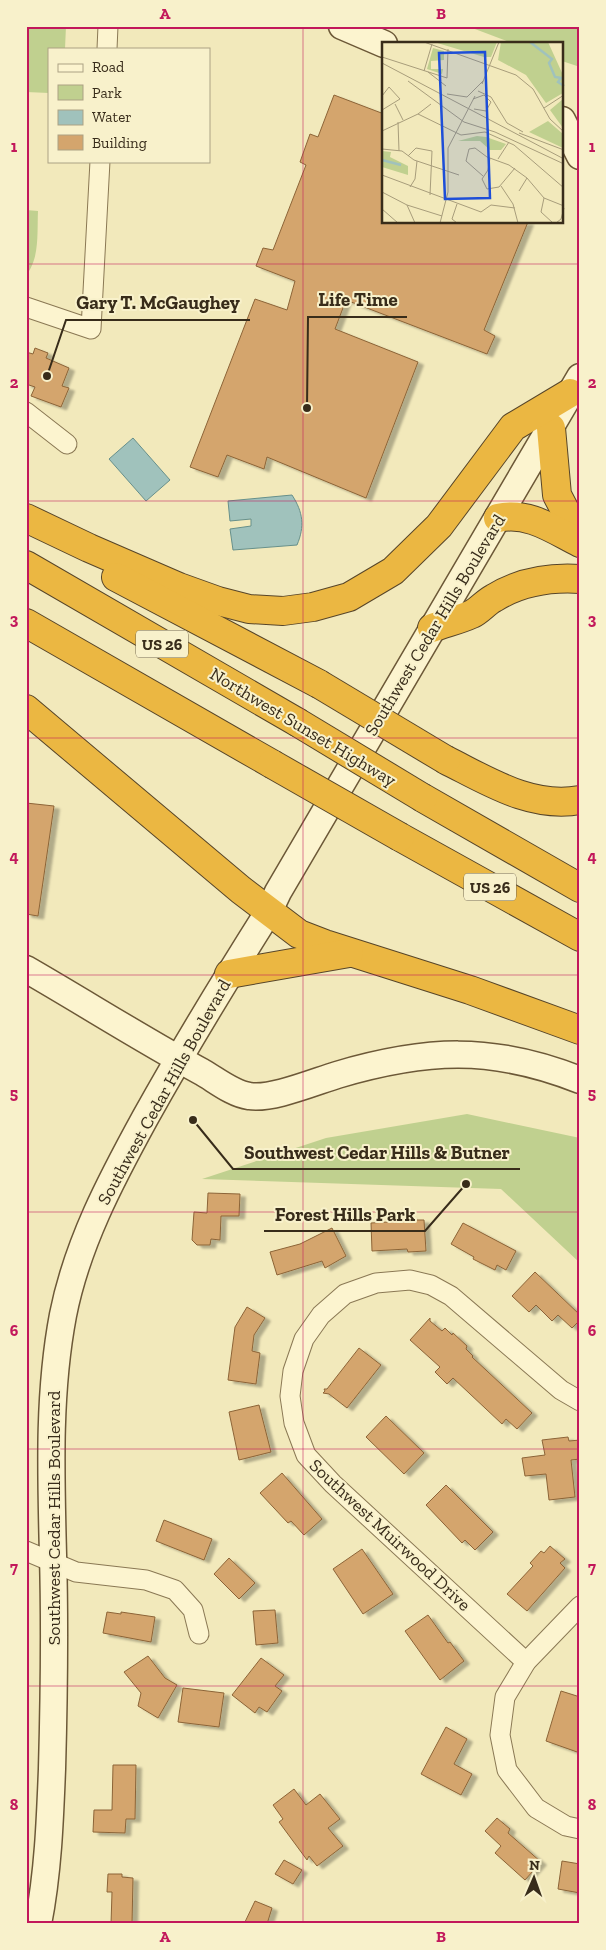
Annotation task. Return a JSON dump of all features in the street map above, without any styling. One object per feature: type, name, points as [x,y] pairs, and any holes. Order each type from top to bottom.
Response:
[{"type":"highway","points":[[31,521],[179,587],[218,601],[249,609],[283,611],[314,607],[349,597],[394,571],[439,526],[513,427],[575,385]]},
{"type":"highway","points":[[551,428],[557,495],[568,516],[580,530]]},
{"type":"highway","points":[[498,518],[511,515],[524,516],[580,543]]},
{"type":"highway","points":[[31,521],[79,558],[319,684],[446,760],[524,797],[552,801],[580,800]]},
{"type":"highway","name":"Northwest Sunset Highway","points":[[26,565],[580,888]]},
{"type":"highway","points":[[432,628],[474,613],[488,601],[510,589],[540,580],[558,578],[580,579]]},
{"type":"highway","name":"US 26","points":[[26,623],[580,938]]},
{"type":"highway","points":[[26,709],[299,934],[325,944],[460,986],[580,1030]]},
{"type":"highway","points":[[230,974],[353,952]]},
{"type":"main road","points":[[342,26],[382,43]]},
{"type":"main road","points":[[564,119],[580,123]]},
{"type":"main road","points":[[564,122],[580,156]]},
{"type":"main road","name":"Southwest Cedar Hills Boulevard","points":[[38,1924],[48,1856],[53,1724],[54,1562],[52,1414],[64,1314],[84,1244],[110,1183],[179,1059],[269,911],[278,892],[575,385]]},
{"type":"main road","points":[[26,969],[237,1092],[254,1096],[275,1094],[402,1058],[442,1054],[472,1054],[509,1058],[580,1080]]},
{"type":"street","points":[[107,48],[108,26]]},
{"type":"street","points":[[26,307],[91,329],[100,162]]},
{"type":"street","points":[[26,412],[67,444]]},
{"type":"street","name":"Southwest Muirwood Drive","points":[[526,1662],[333,1484],[306,1455],[294,1423],[290,1396],[293,1371],[304,1340],[322,1315],[345,1294],[376,1283],[410,1280],[431,1285],[451,1296],[561,1390],[580,1401]]},
{"type":"street","points":[[26,1551],[76,1572],[146,1580],[175,1590],[193,1610],[199,1634]]},
{"type":"street","points":[[580,1606],[526,1662],[505,1697],[500,1735],[507,1770],[536,1808],[566,1826],[580,1829]]},
{"type":"green space","points":[[26,26],[66,26],[65,48],[48,48],[48,93],[26,92]]},
{"type":"green space","points":[[467,26],[580,26],[580,67],[564,62],[564,42],[510,42]]},
{"type":"green space","points":[[26,210],[38,211],[36,253],[26,275]]},
{"type":"green space","points":[[467,1114],[580,1138],[580,1263],[501,1189],[202,1179],[326,1138]]},
{"type":"water","points":[[133,438],[170,480],[146,501],[109,459]]},
{"type":"water","points":[[292,495],[299,507],[302,519],[300,538],[297,545],[233,550],[230,529],[251,526],[251,519],[230,521],[228,501]]},
{"type":"building","points":[[334,95],[382,113],[382,224],[527,224],[484,330],[495,336],[487,354],[346,300],[335,329],[418,362],[366,498],[267,457],[264,469],[227,455],[218,477],[190,467],[255,299],[287,310],[295,281],[256,266],[263,248],[273,250],[306,165],[300,162],[310,134],[318,137]]},
{"type":"building","points":[[35,348],[48,353],[46,358],[69,368],[62,386],[69,388],[61,407],[31,396],[35,387],[26,384],[26,352],[33,354]]},
{"type":"building","points":[[26,803],[54,806],[38,916],[26,914]]},
{"type":"building","points":[[208,1193],[240,1194],[239,1216],[221,1216],[220,1240],[211,1239],[210,1245],[197,1245],[192,1240],[194,1212],[207,1213]]},
{"type":"building","points":[[411,1216],[411,1220],[424,1220],[426,1251],[408,1252],[407,1249],[372,1251],[371,1223],[388,1222],[387,1217]]},
{"type":"building","points":[[463,1223],[516,1251],[506,1270],[497,1265],[495,1270],[473,1259],[474,1257],[451,1244]]},
{"type":"building","points":[[332,1228],[346,1256],[325,1268],[322,1261],[277,1275],[270,1252],[300,1244]]},
{"type":"building","points":[[535,1272],[580,1315],[580,1320],[572,1328],[558,1315],[552,1321],[536,1305],[529,1312],[512,1296]]},
{"type":"building","points":[[247,1307],[265,1318],[254,1335],[252,1351],[260,1353],[256,1384],[228,1380],[235,1327]]},
{"type":"building","points":[[430,1318],[430,1321],[442,1331],[445,1328],[467,1346],[466,1349],[472,1357],[532,1413],[517,1429],[506,1419],[502,1424],[453,1378],[447,1384],[435,1372],[440,1367],[410,1340]]},
{"type":"building","points":[[359,1348],[381,1365],[347,1408],[329,1394],[323,1393],[324,1389],[327,1389]]},
{"type":"building","points":[[259,1405],[271,1452],[239,1460],[229,1412]]},
{"type":"building","points":[[386,1416],[424,1453],[404,1474],[366,1437]]},
{"type":"building","points":[[568,1437],[569,1441],[580,1440],[580,1459],[571,1460],[575,1497],[549,1500],[546,1474],[525,1476],[522,1458],[545,1455],[542,1440]]},
{"type":"building","points":[[282,1473],[322,1519],[304,1535],[291,1521],[288,1523],[260,1493]]},
{"type":"building","points":[[446,1485],[493,1532],[475,1550],[465,1540],[462,1543],[426,1505]]},
{"type":"building","points":[[164,1520],[212,1539],[204,1560],[156,1541]]},
{"type":"building","points":[[550,1546],[565,1559],[560,1563],[565,1568],[527,1611],[507,1594],[533,1566],[530,1563],[541,1551],[544,1553]]},
{"type":"building","points":[[362,1549],[393,1594],[363,1614],[333,1569]]},
{"type":"building","points":[[229,1558],[255,1583],[239,1599],[214,1574]]},
{"type":"building","points":[[275,1610],[278,1643],[256,1645],[253,1611]]},
{"type":"building","points":[[107,1612],[155,1617],[151,1642],[103,1633]]},
{"type":"building","points":[[428,1615],[448,1643],[450,1642],[464,1661],[440,1680],[405,1631]]},
{"type":"building","points":[[148,1656],[165,1678],[177,1685],[158,1718],[138,1706],[141,1693],[124,1672]]},
{"type":"building","points":[[261,1658],[284,1675],[275,1686],[282,1691],[267,1712],[259,1707],[255,1713],[232,1695]]},
{"type":"building","points":[[183,1688],[224,1693],[219,1727],[178,1722]]},
{"type":"building","points":[[561,1691],[580,1697],[580,1753],[546,1741]]},
{"type":"building","points":[[446,1727],[467,1739],[454,1764],[472,1774],[461,1795],[421,1774]]},
{"type":"building","points":[[113,1765],[136,1765],[135,1819],[126,1819],[125,1833],[93,1832],[94,1810],[112,1810]]},
{"type":"building","points":[[294,1789],[306,1805],[320,1794],[340,1819],[328,1828],[343,1846],[317,1866],[309,1856],[307,1860],[279,1822],[283,1819],[273,1805]]},
{"type":"building","points":[[497,1818],[510,1829],[508,1833],[541,1862],[525,1880],[495,1853],[501,1846],[485,1831]]},
{"type":"building","points":[[284,1860],[302,1870],[293,1884],[275,1874]]},
{"type":"building","points":[[562,1861],[580,1864],[580,1893],[558,1889]]},
{"type":"building","points":[[108,1874],[122,1874],[122,1877],[133,1878],[132,1924],[111,1924],[112,1892],[107,1892]]},
{"type":"building","points":[[255,1901],[272,1908],[267,1924],[244,1924]]},
{"type":"place","name":"Gary T. McGaughey","points":[[47,376]]},
{"type":"place","name":"Life Time","points":[[307,408]]},
{"type":"place","name":"Southwest Cedar Hills & Butner","points":[[193,1120]]},
{"type":"place","name":"Forest Hills Park","points":[[466,1184]]}]
